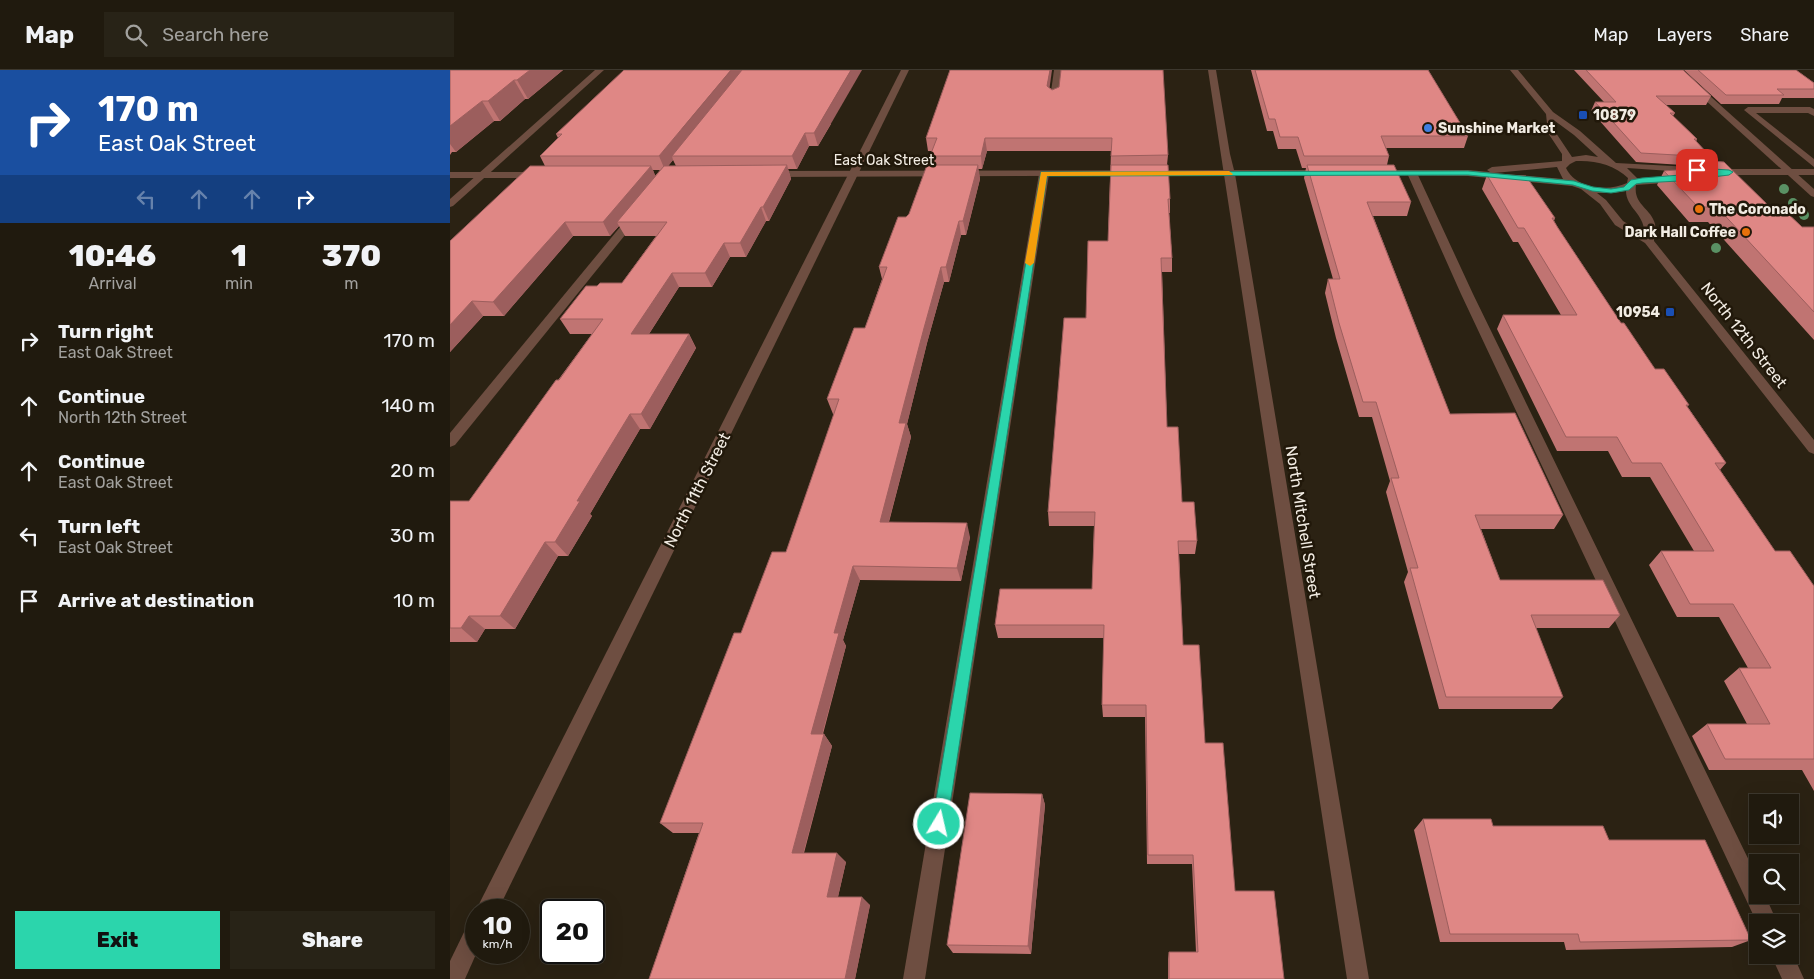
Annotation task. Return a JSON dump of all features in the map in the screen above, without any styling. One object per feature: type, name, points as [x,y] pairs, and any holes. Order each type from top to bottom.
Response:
[{"type":"street","points":[[450,204],[600,70]]},
{"type":"street","name":"North 11th Street","points":[[493,899],[906,70]]},
{"type":"street","points":[[1054,99],[1058,70]]},
{"type":"street","name":"North Mitchell Street","points":[[1212,70],[1358,979]]},
{"type":"street","name":"North 12th Street","points":[[1514,70],[1550,114],[1577,133],[1600,155],[1630,174],[1632,198],[1650,224],[1649,241]]},
{"type":"street","points":[[1676,70],[1814,194]]},
{"type":"street","points":[[1814,113],[1810,110],[1748,110],[1814,164]]},
{"type":"street","name":"North 12th Street","points":[[1550,114],[1552,133],[1567,154],[1562,173],[1602,202],[1619,223],[1649,241],[1814,450]]},
{"type":"street","points":[[1468,173],[1588,159],[1614,164],[1729,172],[1814,172]]},
{"type":"street","points":[[1363,173],[1468,173],[1578,184],[1611,191],[1627,188],[1632,184],[1729,172]]},
{"type":"street","name":"East Oak Street","points":[[756,174],[1334,173]]},
{"type":"street","points":[[1412,173],[1467,294],[1762,914]]},
{"type":"street","points":[[450,175],[552,174]]},
{"type":"street","points":[[914,979],[1044,174]]},
{"type":"street","points":[[450,442],[641,209]]},
{"type":"street","points":[[453,979],[465,954]]},
{"type":"street","points":[[1786,964],[1794,979]]},
{"type":"building","points":[[450,70],[530,70],[488,101],[482,101],[450,126]]},
{"type":"building","points":[[624,70],[731,70],[659,156],[540,156],[562,134],[556,134]]},
{"type":"building","points":[[742,70],[851,70],[814,133],[805,133],[792,156],[672,156]]},
{"type":"building","points":[[950,70],[1050,70],[1047,86],[1052,90],[1059,87],[1061,70],[1163,70],[1168,155],[1111,156],[1112,138],[985,138],[981,156],[930,156],[937,138],[926,138]]},
{"type":"building","points":[[1255,70],[1428,70],[1468,136],[1381,136],[1389,156],[1304,156],[1298,137],[1280,137],[1275,119],[1269,119]]},
{"type":"building","points":[[1586,70],[1683,70],[1711,96],[1656,96],[1675,113],[1670,113],[1697,139],[1694,139],[1711,157],[1641,153],[1595,102],[1616,102]]},
{"type":"building","points":[[1698,70],[1796,70],[1814,83],[1814,89],[1777,89],[1784,95],[1726,95]]},
{"type":"building","points":[[1701,160],[1724,162],[1771,208],[1782,208],[1802,227],[1814,227],[1814,312],[1717,207],[1698,207],[1664,171],[1697,168],[1704,163]]},
{"type":"building","points":[[787,165],[740,243],[724,243],[705,273],[672,273],[631,334],[689,334],[641,414],[630,414],[577,501],[580,501],[555,542],[545,542],[500,616],[469,616],[461,628],[450,628],[450,501],[469,501],[556,380],[559,380],[603,319],[560,319],[586,286],[597,286],[600,283],[622,283],[667,222],[617,222],[664,166]]},
{"type":"building","points":[[927,165],[978,165],[963,221],[959,221],[946,267],[941,267],[924,328],[899,423],[906,423],[880,522],[967,523],[957,568],[853,566],[834,633],[839,633],[811,734],[824,734],[792,853],[837,853],[827,897],[862,897],[845,979],[649,979],[703,823],[660,823],[734,633],[741,633],[772,552],[786,552],[839,399],[827,399],[854,328],[865,328],[887,267],[879,267],[898,217],[906,217],[909,214]]},
{"type":"building","points":[[1111,165],[1168,165],[1172,258],[1161,258],[1167,427],[1178,427],[1182,502],[1194,502],[1197,541],[1178,541],[1183,645],[1199,645],[1205,743],[1223,743],[1235,891],[1274,891],[1284,979],[1169,979],[1169,952],[1198,952],[1193,855],[1148,855],[1146,705],[1102,705],[1104,625],[995,625],[1000,589],[1092,589],[1095,512],[1048,512],[1064,318],[1086,318],[1088,241],[1108,241]]},
{"type":"building","points":[[1307,165],[1394,165],[1411,202],[1367,202],[1450,414],[1515,413],[1563,515],[1475,515],[1500,580],[1603,580],[1620,615],[1531,615],[1563,697],[1446,697],[1410,568],[1418,568],[1391,478],[1399,478],[1376,402],[1363,402],[1339,323],[1328,279],[1340,279]]},
{"type":"building","points":[[530,166],[651,166],[603,222],[565,222],[493,302],[472,301],[450,325],[450,241]]},
{"type":"building","points":[[1487,175],[1526,176],[1555,218],[1552,218],[1621,323],[1624,323],[1655,369],[1664,369],[1689,405],[1686,405],[1726,463],[1715,463],[1775,551],[1790,551],[1814,586],[1814,759],[1725,759],[1707,724],[1770,724],[1739,668],[1771,668],[1733,604],[1690,604],[1661,551],[1714,551],[1661,463],[1632,463],[1617,437],[1566,437],[1503,315],[1577,315],[1524,228],[1518,228]]},
{"type":"building","points":[[970,793],[1042,794],[1028,946],[947,945]]},
{"type":"building","points":[[1423,819],[1491,819],[1493,826],[1603,826],[1609,840],[1705,840],[1749,936],[1749,940],[1580,942],[1578,934],[1450,934]]},
{"type":"slow traffic","points":[[1030,263],[1044,174],[1229,174]]},
{"type":"place","name":"10879","points":[[1583,115]]},
{"type":"place","name":"Sunshine Market","points":[[1428,128]]},
{"type":"place","name":"The Coronado","points":[[1699,209]]},
{"type":"place","name":"Dark Hall Coffee","points":[[1746,232]]},
{"type":"place","name":"10954","points":[[1670,312]]},
{"type":"route","points":[[939,824],[1044,174],[1468,173],[1519,179],[1552,180],[1574,183],[1602,191],[1611,191],[1627,188],[1633,182],[1642,180],[1729,172],[1697,170]]}]
